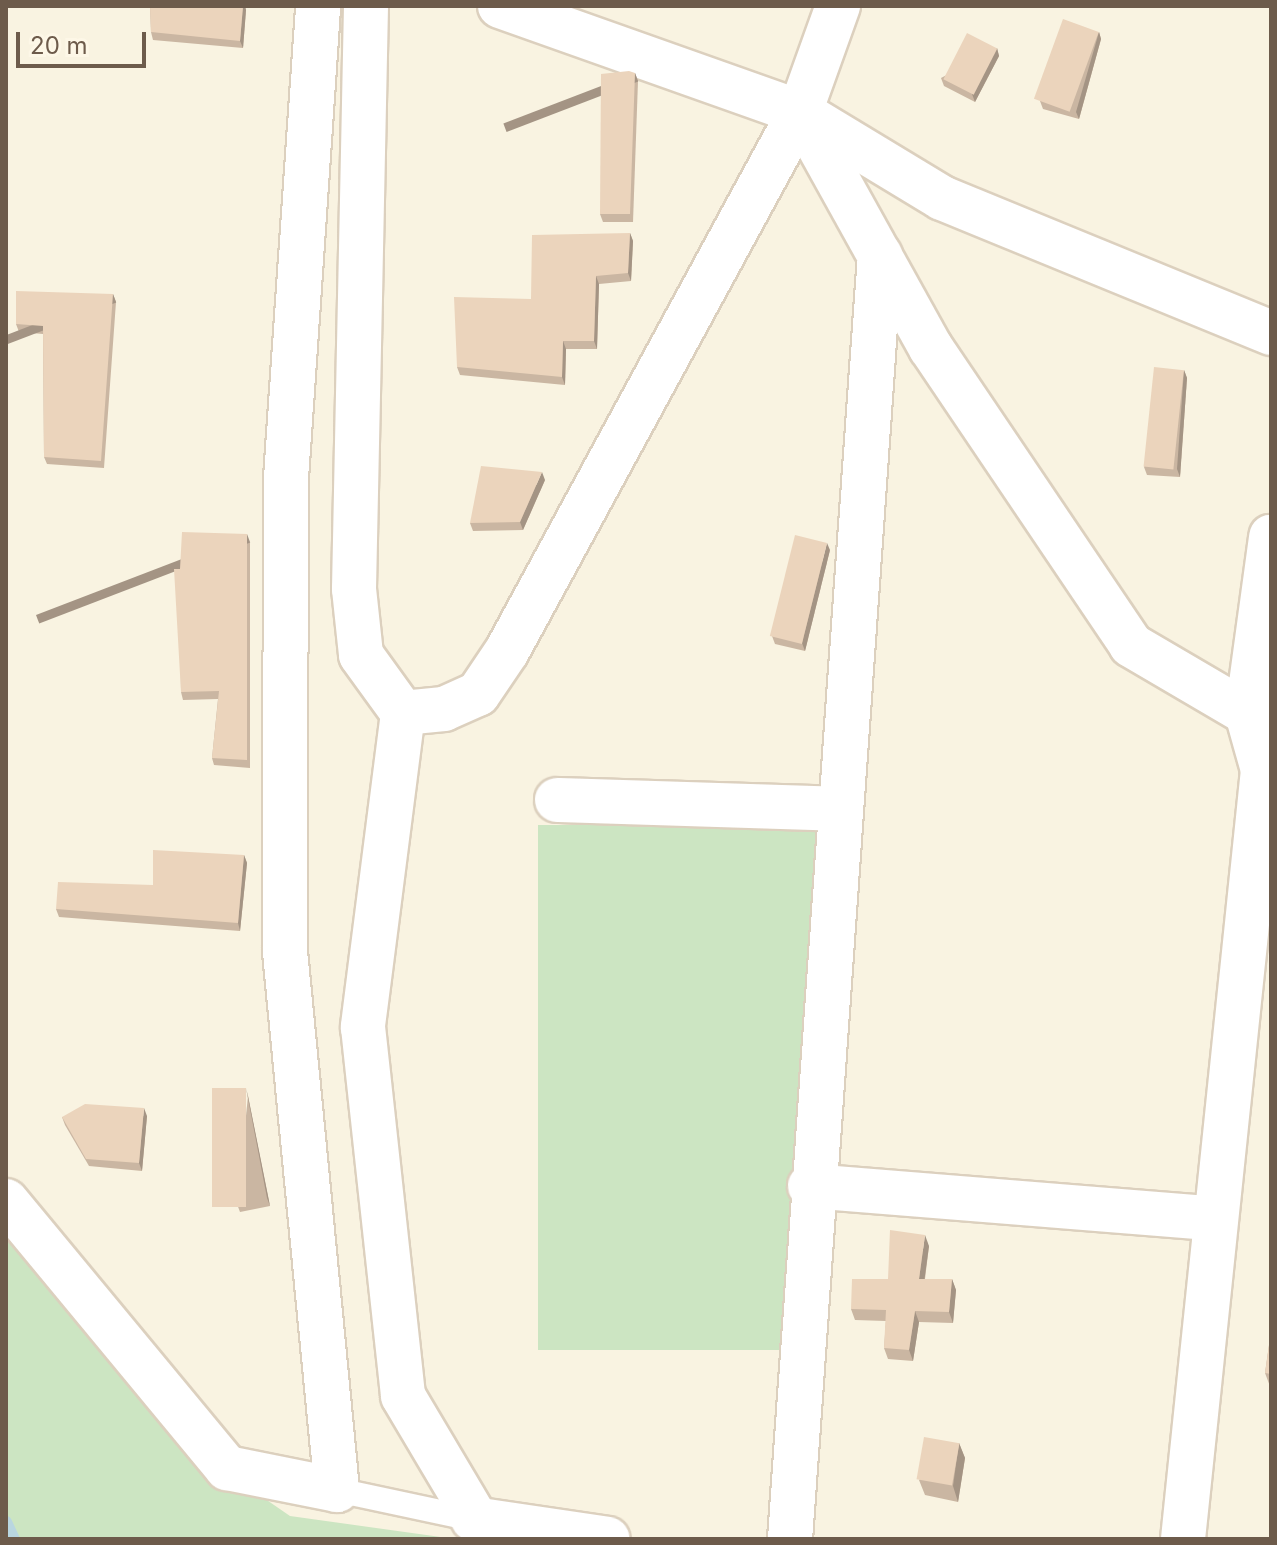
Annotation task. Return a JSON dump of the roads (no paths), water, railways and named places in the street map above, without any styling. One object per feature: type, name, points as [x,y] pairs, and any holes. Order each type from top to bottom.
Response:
[{"type":"street","points":[[6,1201],[227,1468],[337,1490],[285,952],[286,478],[318,6]]},
{"type":"street","points":[[366,6],[354,589],[361,655],[403,713],[363,1027],[403,1396],[480,1529],[608,1539]]},
{"type":"street","points":[[500,6],[800,112],[942,198],[1271,333]]},
{"type":"street","points":[[403,713],[444,709],[485,683],[800,112],[838,6]]},
{"type":"street","points":[[800,112],[880,255],[995,448],[1131,645],[1247,713]]},
{"type":"street","points":[[790,1539],[810,1186],[880,255]]},
{"type":"street","points":[[1183,1539],[1267,773],[1247,713],[1271,537]]},
{"type":"street","points":[[557,800],[839,809]]},
{"type":"street","points":[[810,1186],[1216,1219]]},
{"type":"lane","points":[[337,1490],[480,1529]]},
{"type":"waterway","points":[[6,1522],[14,1539]]}]
